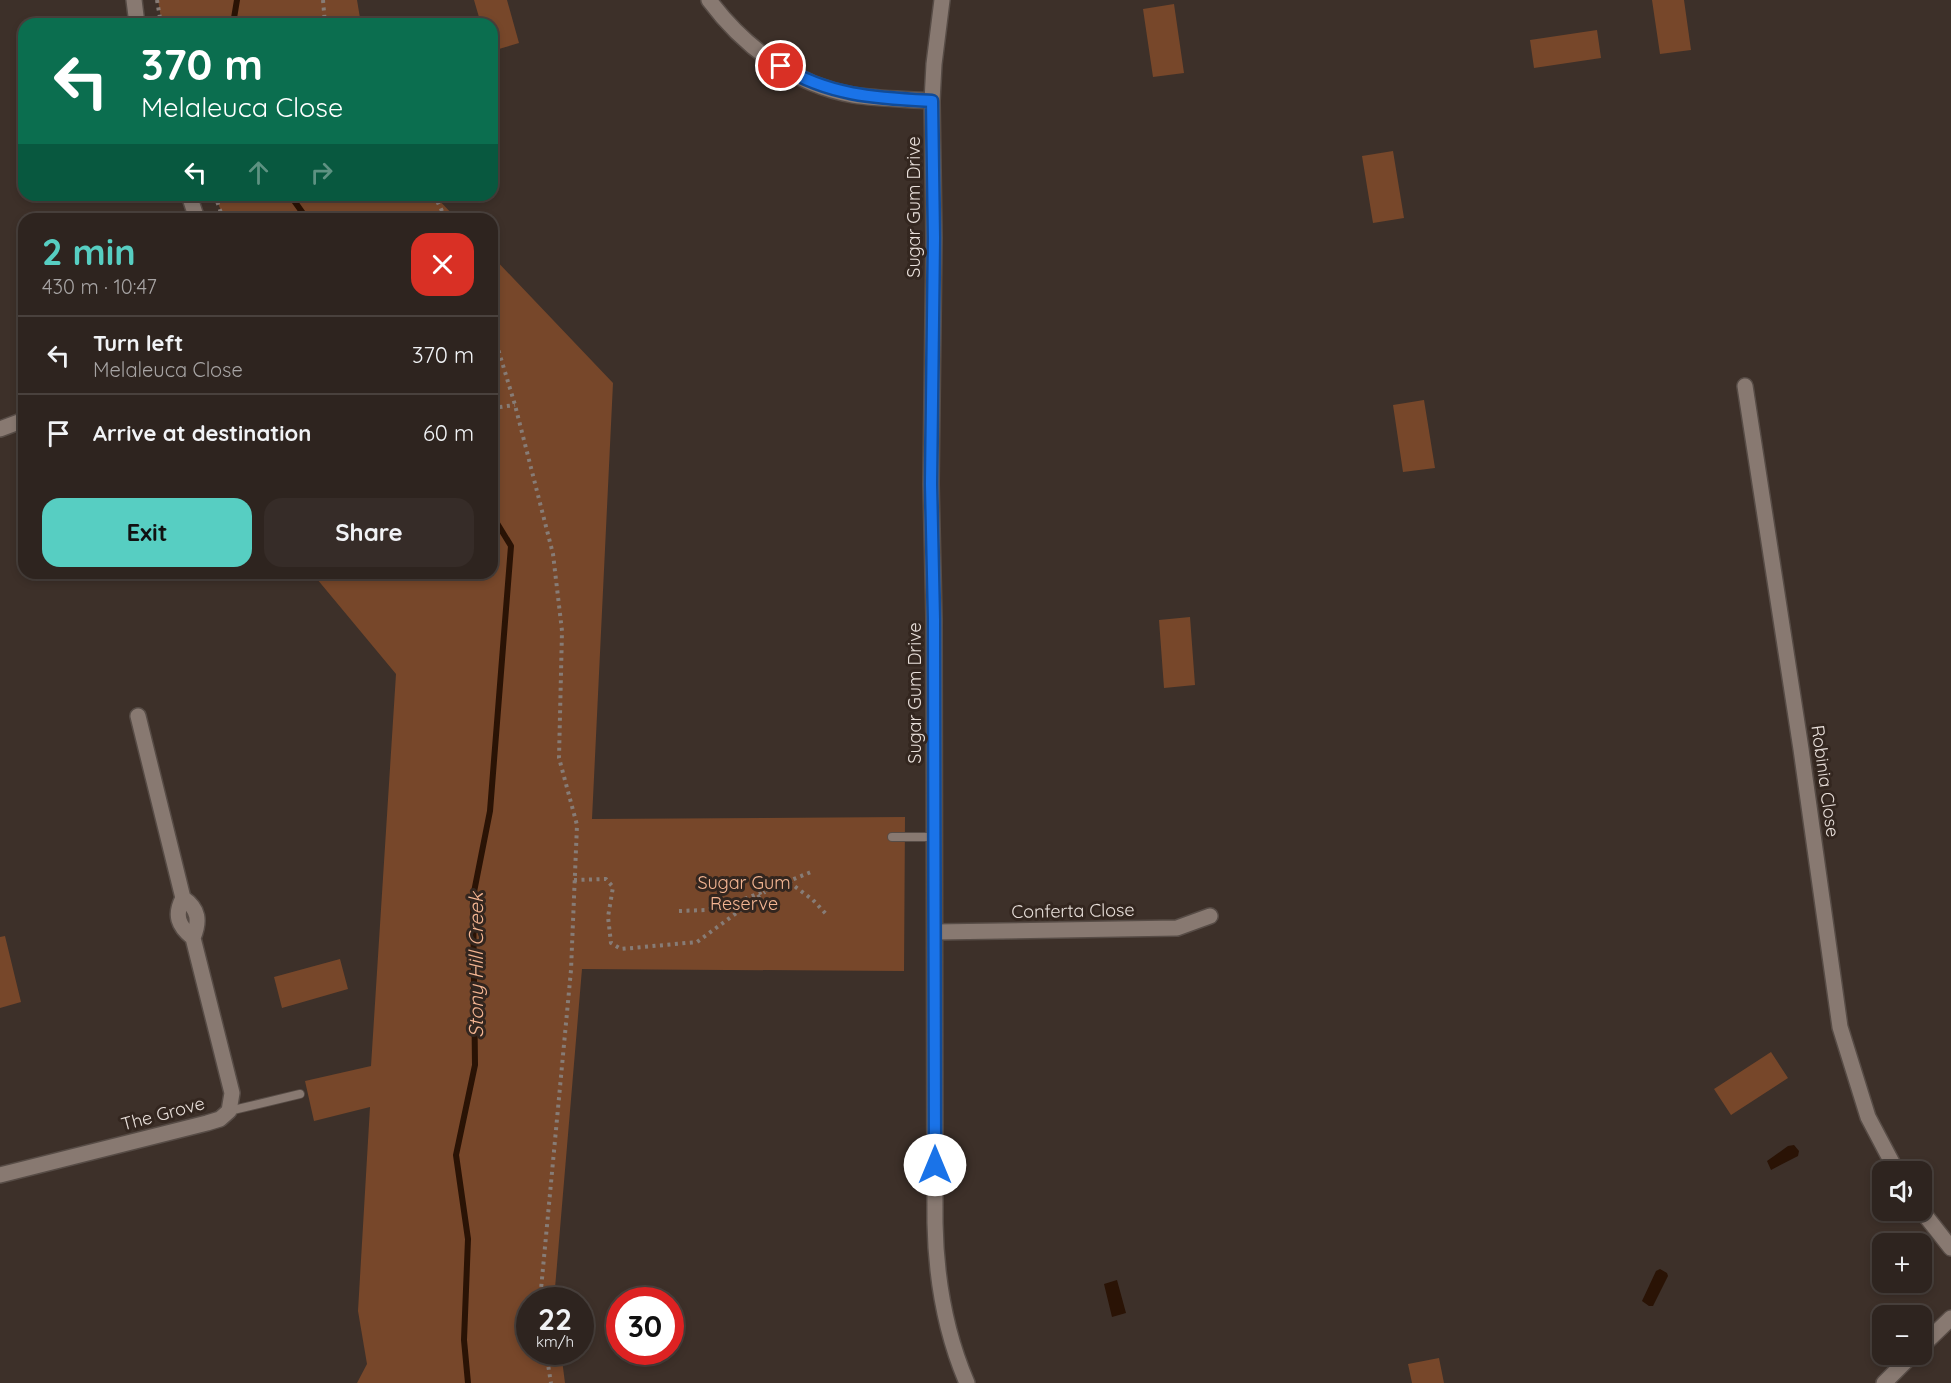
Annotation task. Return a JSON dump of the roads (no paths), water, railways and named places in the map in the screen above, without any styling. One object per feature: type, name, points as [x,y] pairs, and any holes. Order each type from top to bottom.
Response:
[{"type":"street","points":[[134,0],[136,18]]},
{"type":"street","points":[[709,0],[726,21],[768,58],[820,86],[854,95],[932,101]]},
{"type":"street","name":"Sugar Gum Drive","points":[[942,0],[932,101],[934,238],[931,484],[934,619],[936,1261],[940,1298],[967,1383]]},
{"type":"street","name":"Robinia Close","points":[[1745,386],[1801,749],[1840,1027],[1868,1118],[1890,1161]]},
{"type":"street","points":[[0,429],[18,422]]},
{"type":"street","name":"The Grove","points":[[0,1175],[207,1123],[220,1119],[229,1111],[232,1093],[193,938],[197,916],[193,904],[183,898],[138,716]]},
{"type":"street","name":"Conferta Close","points":[[935,932],[1177,928],[1210,916]]},
{"type":"street","points":[[1930,1221],[1951,1248]]},
{"type":"street","points":[[1932,1336],[1951,1318]]},
{"type":"street","points":[[1884,1383],[1902,1365]]},
{"type":"lane","points":[[892,837],[934,837]]},
{"type":"lane","points":[[229,1111],[300,1094]]},
{"type":"waterway","name":"Stony Hill Creek","points":[[234,18],[237,0]]},
{"type":"waterway","name":"Stony Hill Creek","points":[[294,201],[303,213]]},
{"type":"waterway","name":"Stony Hill Creek","points":[[468,1383],[464,1340],[468,1239],[456,1155],[475,1065],[473,897],[490,811],[511,546],[498,525]]},
{"type":"park label","name":"Sugar Gum Reserve","points":[[744,893]]}]
